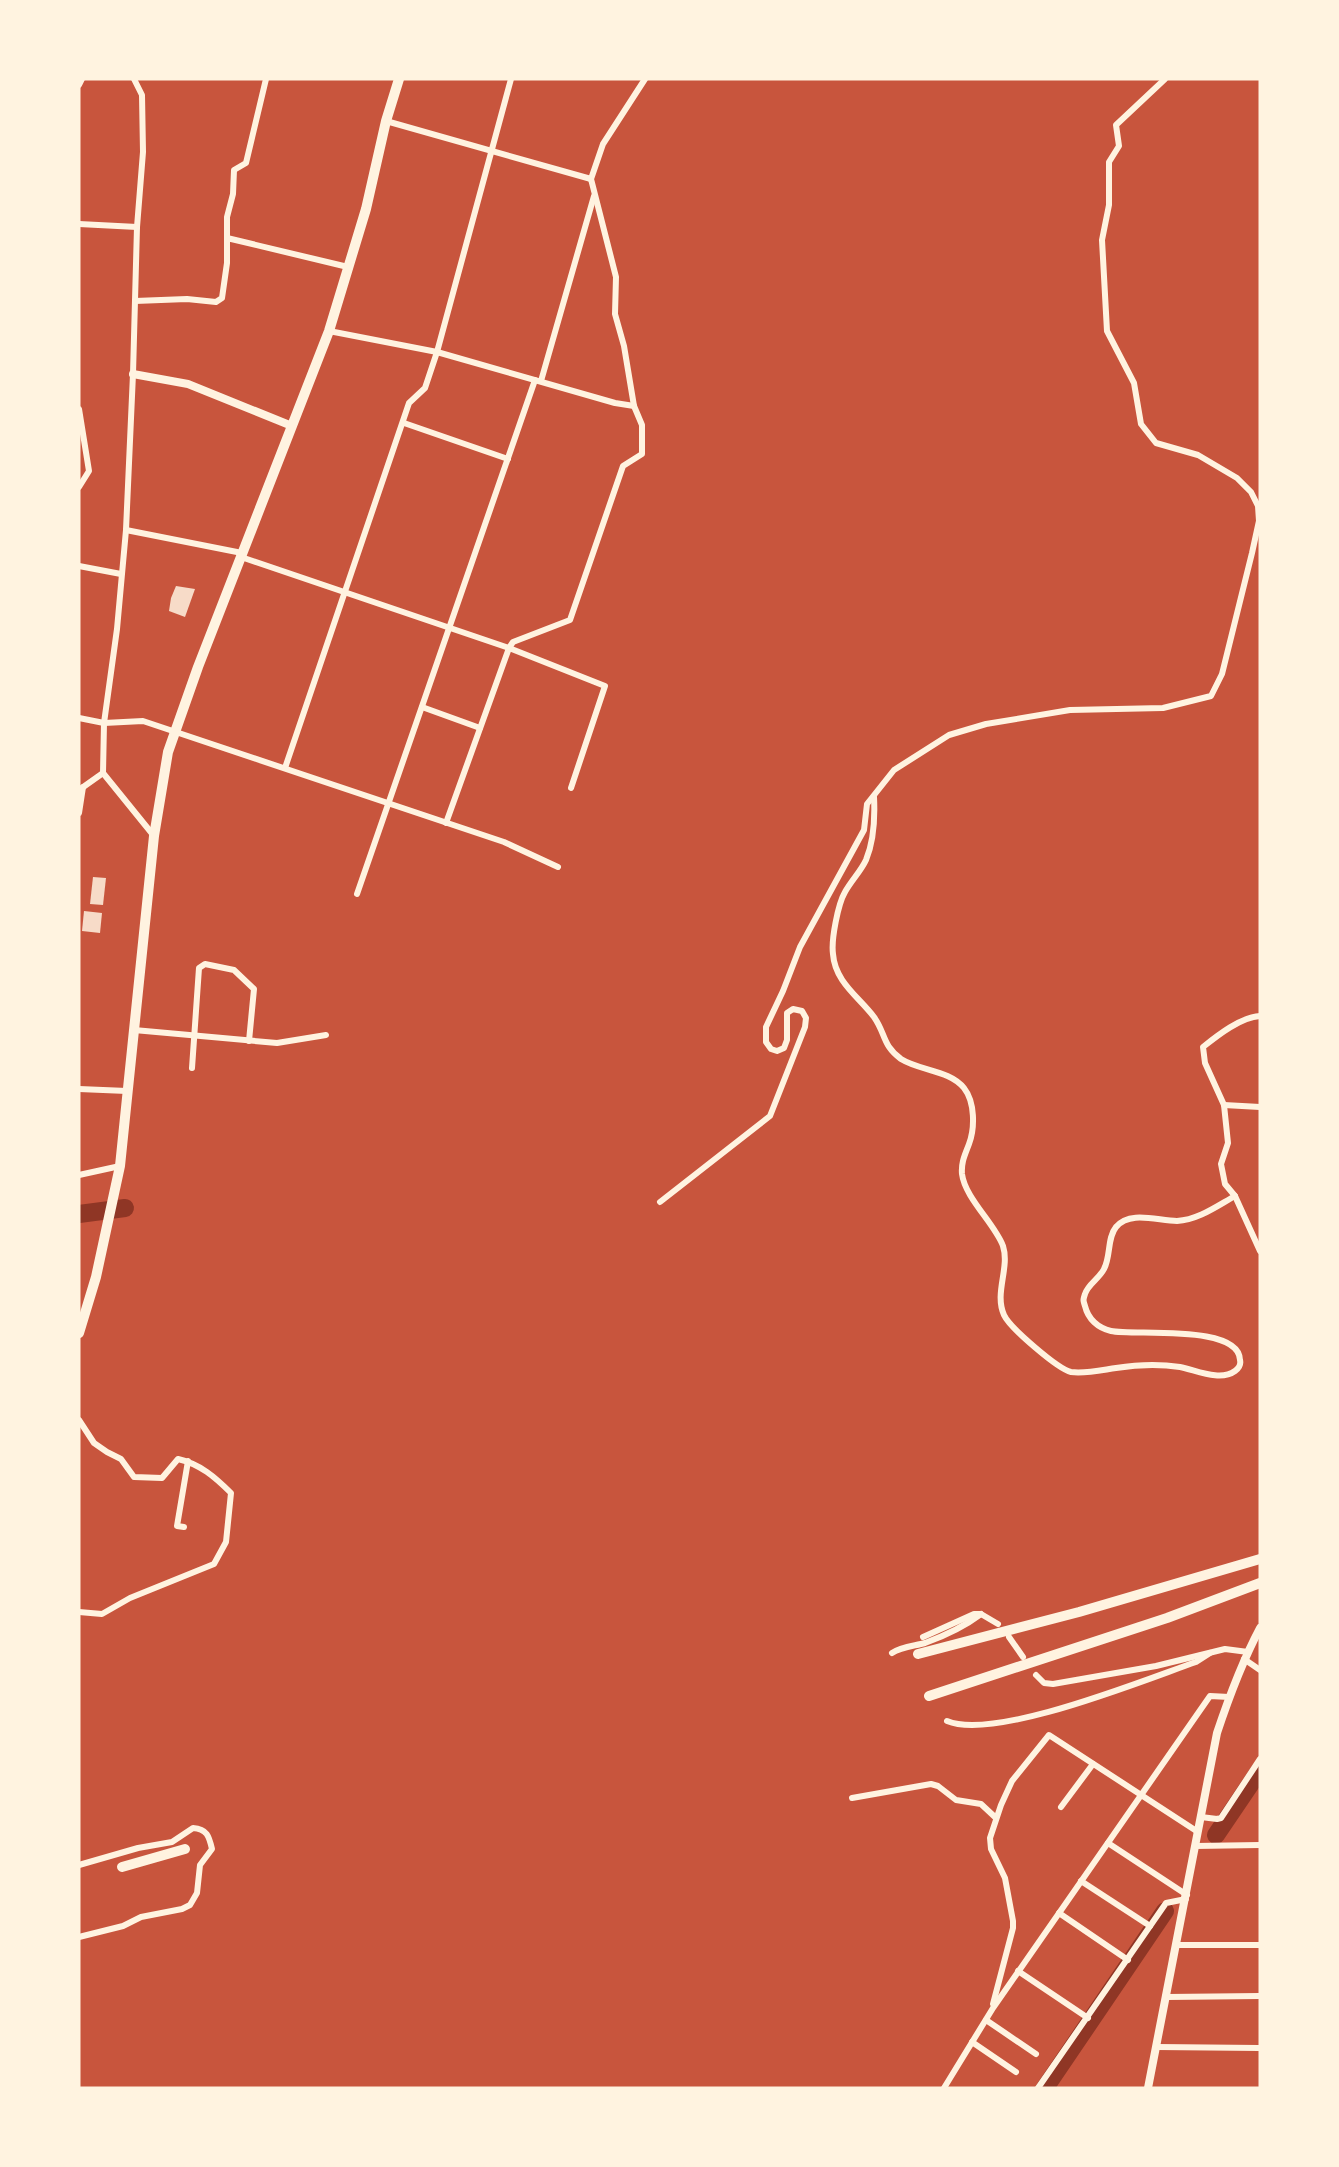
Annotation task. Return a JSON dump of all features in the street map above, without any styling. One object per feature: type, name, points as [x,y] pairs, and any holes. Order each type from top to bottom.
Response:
[{"type":"main road","points":[[79,1333],[96,1277],[120,1166],[154,836],[168,752],[241,555],[329,331],[366,209],[386,121],[399,79]]},
{"type":"main road","points":[[918,1654],[1079,1612],[1260,1559]]},
{"type":"main road","points":[[929,1696],[1167,1618],[1260,1583]]},
{"type":"main road","points":[[122,1867],[185,1849]]},
{"type":"street","points":[[79,85],[82,79]]},
{"type":"street","points":[[134,79],[142,95],[143,152],[137,227],[126,530],[117,629],[104,723],[103,773],[154,836]]},
{"type":"street","points":[[135,300],[187,299],[216,302],[222,298],[227,263],[227,217],[233,194],[234,170],[246,163],[266,79]]},
{"type":"street","points":[[285,768],[409,403],[425,388],[437,352],[511,79]]},
{"type":"street","points":[[446,823],[509,648],[513,642],[570,620],[623,466],[642,454],[642,425],[634,406],[624,346],[615,314],[616,276],[590,179],[603,144],[645,79]]},
{"type":"street","points":[[660,1202],[770,1116],[805,1027],[806,1018],[802,1011],[793,1009],[788,1013],[788,1040],[784,1048],[777,1051],[771,1049],[766,1042],[766,1027],[800,947],[864,830],[867,804],[894,770],[949,735],[986,724],[1070,710],[1163,708],[1210,696],[1222,674],[1259,522],[1258,506],[1251,492],[1237,478],[1198,455],[1156,443],[1141,424],[1133,383],[1107,331],[1102,240],[1109,205],[1109,162],[1119,146],[1116,125],[1165,79]]},
{"type":"street","points":[[386,121],[590,179]]},
{"type":"street","points":[[357,894],[538,380],[594,194]]},
{"type":"street","points":[[79,224],[137,227]]},
{"type":"street","points":[[227,237],[348,267]]},
{"type":"street","points":[[329,331],[437,352],[615,403],[634,406]]},
{"type":"street","points":[[133,374],[188,384],[292,425]]},
{"type":"street","points":[[79,409],[89,471],[79,487]]},
{"type":"street","points":[[404,423],[508,459]]},
{"type":"street","points":[[126,530],[241,555],[509,648],[606,686],[570,788]]},
{"type":"street","points":[[79,566],[121,574]]},
{"type":"street","points":[[422,707],[480,728]]},
{"type":"street","points":[[79,718],[104,723],[144,721],[504,842],[558,867]]},
{"type":"street","points":[[79,813],[81,789],[103,773]]},
{"type":"street","points":[[874,797],[872,839],[866,861],[843,894],[833,941],[833,956],[846,986],[875,1019],[888,1047],[904,1061],[953,1079],[964,1088],[969,1098],[973,1121],[970,1142],[962,1159],[962,1177],[1004,1248],[1000,1294],[1005,1319],[1055,1365],[1072,1372],[1156,1366],[1179,1367],[1201,1374],[1225,1375],[1235,1371],[1240,1365],[1241,1357],[1235,1348],[1224,1342],[1186,1333],[1110,1331],[1096,1324],[1087,1315],[1083,1298],[1105,1267],[1110,1255],[1113,1231],[1121,1222],[1132,1218],[1179,1221],[1199,1216],[1235,1196]]},
{"type":"street","points":[[192,1068],[199,968],[205,964],[234,970],[254,989],[249,1041]]},
{"type":"street","points":[[1260,1016],[1251,1017],[1203,1047],[1205,1063],[1224,1105],[1228,1143],[1221,1164],[1225,1184],[1235,1196],[1260,1251]]},
{"type":"street","points":[[134,1030],[277,1043],[326,1035]]},
{"type":"street","points":[[79,1089],[127,1091]]},
{"type":"street","points":[[1224,1105],[1260,1107]]},
{"type":"street","points":[[79,1175],[120,1166]]},
{"type":"street","points":[[79,1420],[94,1443],[121,1459],[134,1477],[162,1478],[178,1459],[211,1473],[231,1493],[226,1542],[214,1564],[130,1598],[102,1614],[79,1612]]},
{"type":"street","points":[[184,1527],[177,1526],[188,1461]]},
{"type":"street","points":[[923,1637],[974,1614],[981,1614],[998,1624]]},
{"type":"street","points":[[892,1653],[929,1641],[981,1614]]},
{"type":"street","points":[[1149,2088],[1217,1733],[1229,1696],[1260,1628]]},
{"type":"street","points":[[1009,1637],[1023,1657]]},
{"type":"street","points":[[1036,1675],[1044,1683],[1053,1684],[1156,1666],[1225,1649],[1246,1656],[1260,1670]]},
{"type":"street","points":[[947,1721],[981,1726],[1044,1713],[1196,1662],[1210,1653]]},
{"type":"street","points":[[944,2088],[1018,1971],[1210,1696],[1229,1696]]},
{"type":"street","points":[[993,2008],[1013,1928],[1005,1878],[990,1838],[1012,1781],[1049,1735],[1198,1832]]},
{"type":"street","points":[[1201,1817],[1221,1818],[1260,1759]]},
{"type":"street","points":[[1061,1807],[1093,1764]]},
{"type":"street","points":[[852,1798],[931,1784],[956,1800],[981,1804],[996,1818]]},
{"type":"street","points":[[79,1864],[172,1842],[192,1828],[201,1829],[208,1835],[212,1849],[200,1865],[197,1894],[190,1905],[79,1937]]},
{"type":"street","points":[[1108,1843],[1186,1897]]},
{"type":"street","points":[[1195,1846],[1260,1846]]},
{"type":"street","points":[[1081,1881],[1150,1926]]},
{"type":"street","points":[[1038,2088],[1166,1903],[1186,1897]]},
{"type":"street","points":[[1059,1913],[1128,1960]]},
{"type":"street","points":[[1177,1945],[1260,1945]]},
{"type":"street","points":[[1018,1971],[1088,2018]]},
{"type":"street","points":[[1167,1997],[1260,1996]]},
{"type":"street","points":[[986,2020],[1036,2054]]},
{"type":"street","points":[[972,2042],[1016,2072]]},
{"type":"street","points":[[1157,2047],[1259,2048]]},
{"type":"building","points":[[176,586],[195,589],[185,617],[169,611]]},
{"type":"building","points":[[93,877],[106,878],[103,905],[90,904]]},
{"type":"building","points":[[84,911],[102,913],[100,933],[82,931]]},
{"type":"waterway","points":[[79,1214],[125,1208]]},
{"type":"waterway","points":[[1216,1835],[1260,1770]]},
{"type":"waterway","points":[[1045,2088],[1165,1911]]}]
